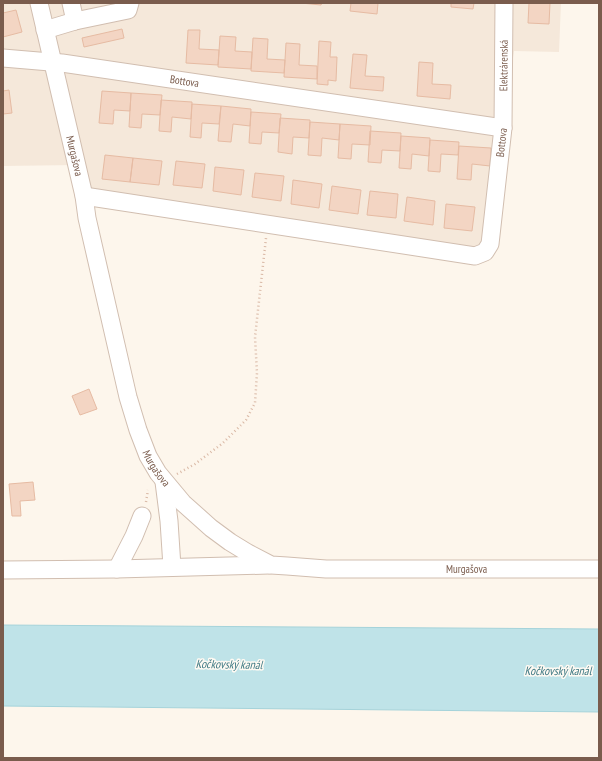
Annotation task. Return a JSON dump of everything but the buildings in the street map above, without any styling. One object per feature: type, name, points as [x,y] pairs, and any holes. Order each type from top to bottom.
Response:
[{"type":"street","name":"Murgašova","points":[[39,3],[84,196],[87,218],[128,397],[138,430],[151,462],[164,481],[183,503],[211,528],[248,553],[272,564],[326,569],[599,569]]},
{"type":"street","points":[[71,3],[75,21]]},
{"type":"street","points":[[45,30],[75,21],[128,10],[130,3]]},
{"type":"street","name":"Elektrárenská","points":[[502,128],[504,3]]},
{"type":"street","name":"Bottova","points":[[3,58],[52,62],[502,128],[490,244],[485,252],[475,256],[84,196]]},
{"type":"street","points":[[164,481],[168,509],[172,567]]},
{"type":"street","points":[[117,569],[132,541],[142,516]]},
{"type":"street","points":[[3,570],[117,569],[272,564]]},
{"type":"path","points":[[164,481],[195,464],[223,443],[246,420],[255,403],[257,374],[254,336],[268,224]]},
{"type":"path","points":[[142,516],[148,491],[151,462]]},
{"type":"shaded area","points":[[3,3],[561,3],[559,52],[514,51],[485,252],[84,196],[76,165],[3,166]]},
{"type":"water","name":"Kočkovský kanál","points":[[3,625],[599,629],[599,712],[3,706]]}]
